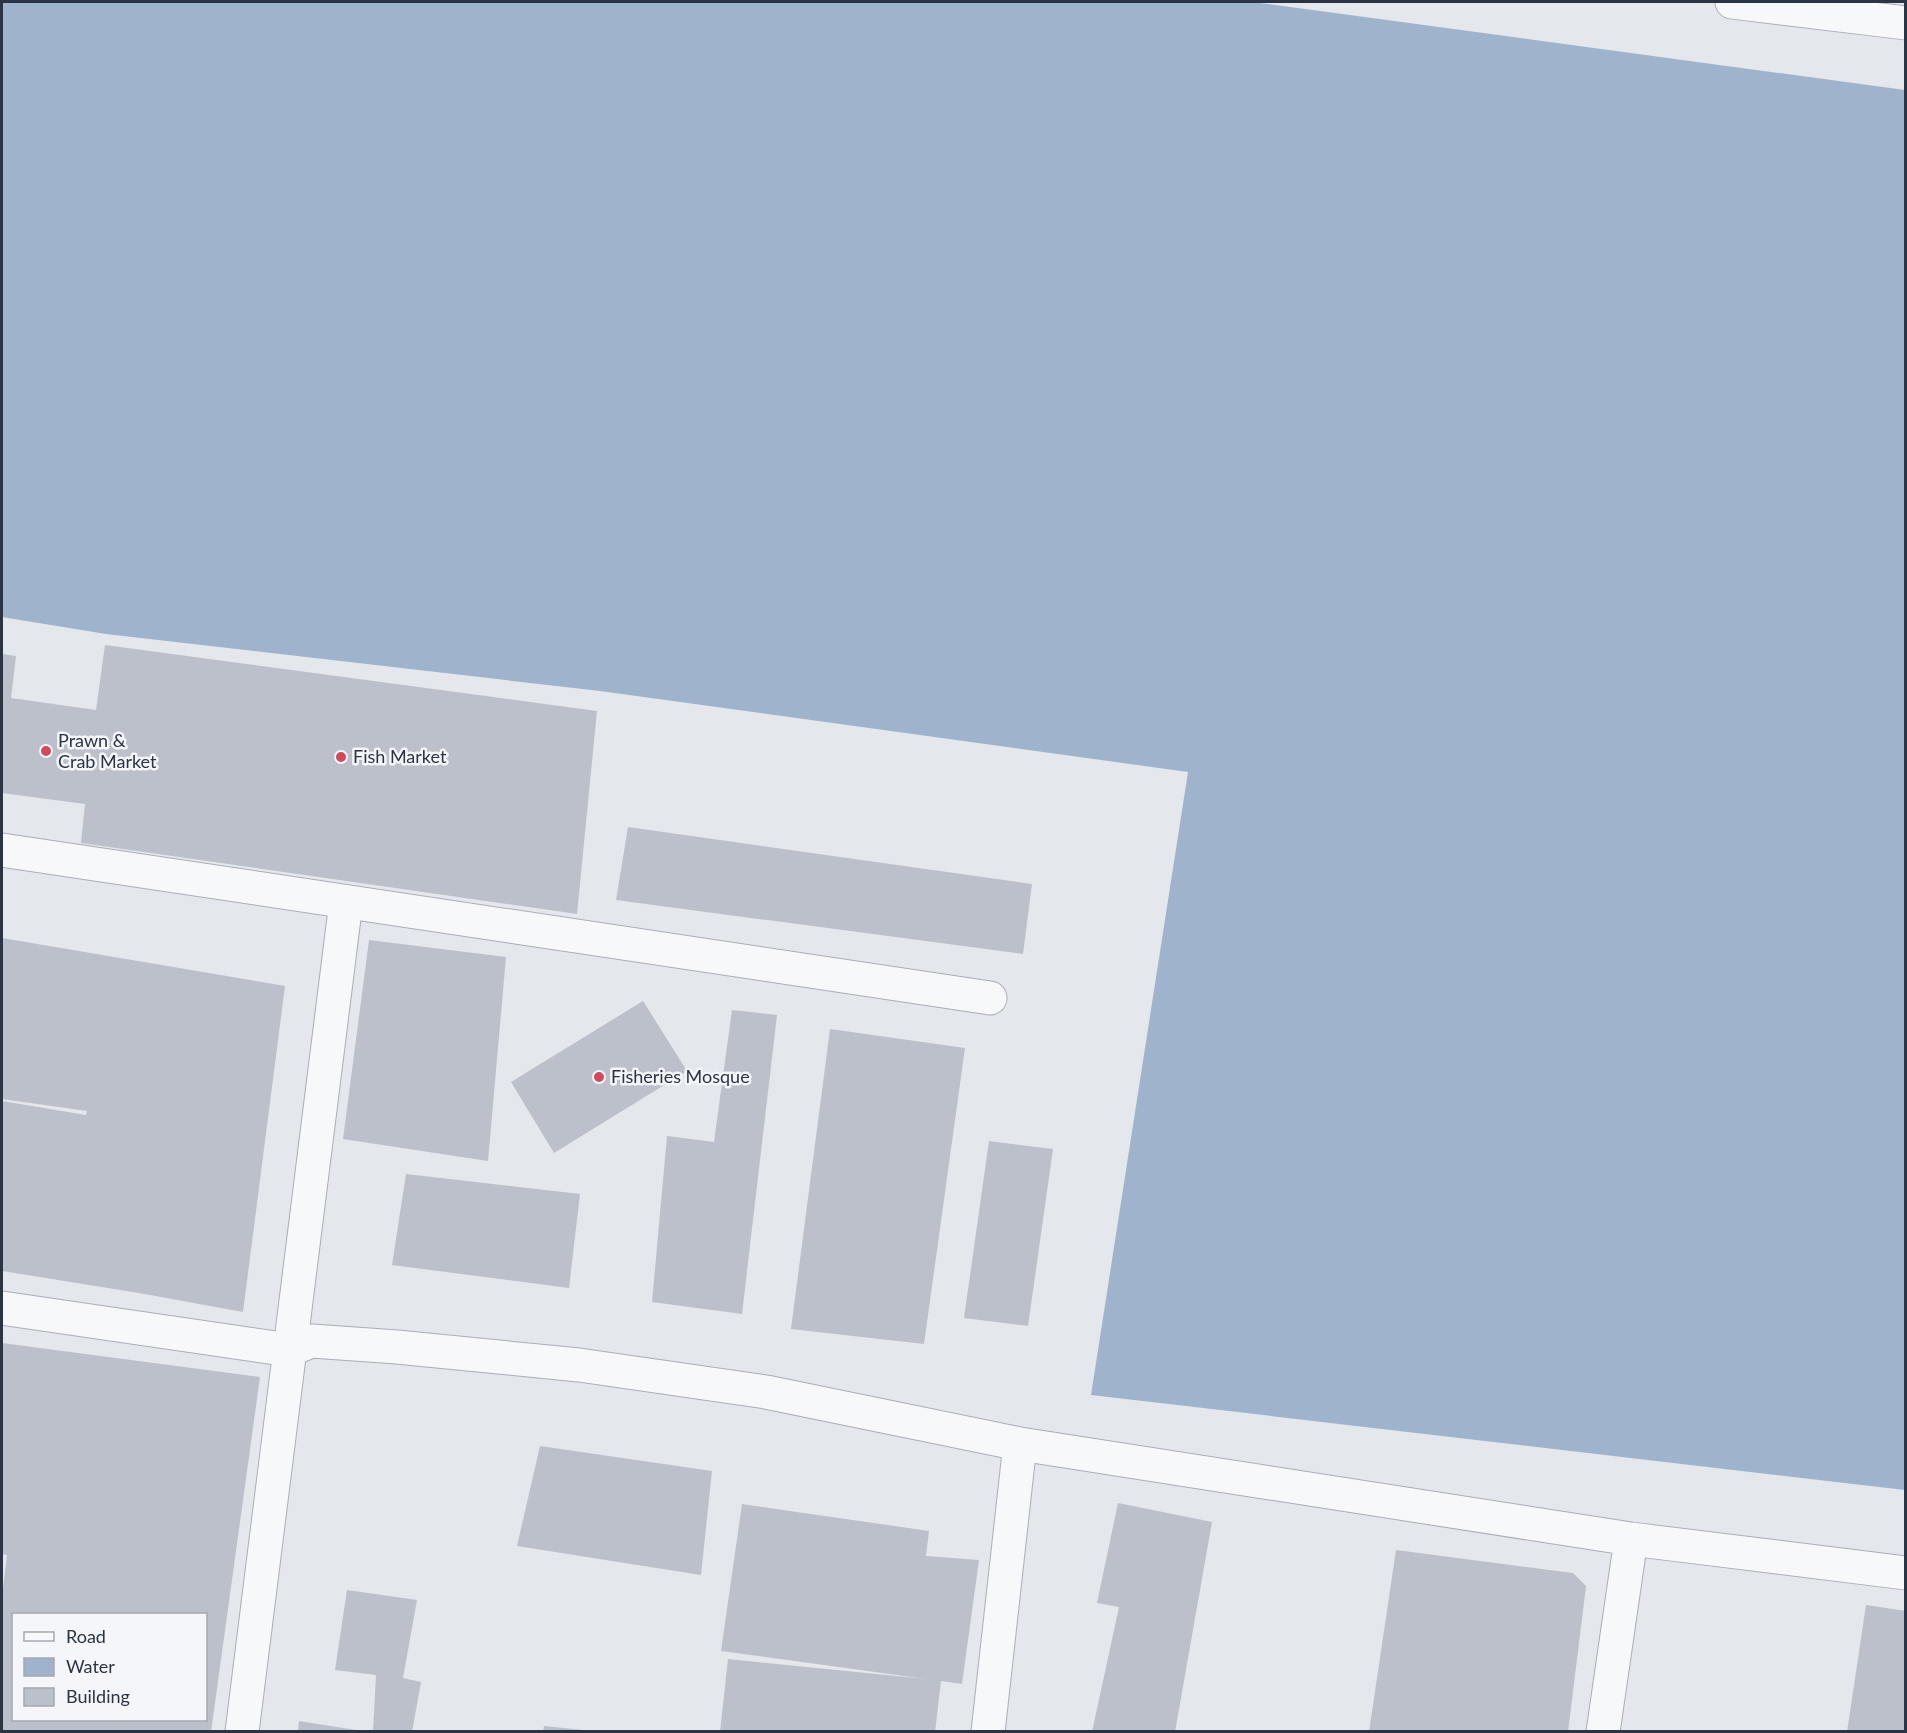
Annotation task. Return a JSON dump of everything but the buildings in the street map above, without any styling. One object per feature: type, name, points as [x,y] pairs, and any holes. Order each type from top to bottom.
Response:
[{"type":"street","points":[[1732,2],[1905,23]]},
{"type":"street","points":[[2,850],[990,998]]},
{"type":"street","points":[[242,1731],[346,902]]},
{"type":"street","points":[[2,1308],[289,1350],[312,1341],[579,1365],[766,1392],[1020,1444],[1630,1539],[1905,1573]]},
{"type":"street","points":[[988,1731],[1020,1444]]},
{"type":"street","points":[[1603,1731],[1630,1539]]},
{"type":"water","points":[[2,2],[1253,2],[1905,90],[1905,1490],[1091,1395],[1188,772],[600,691],[106,634],[2,617]]},
{"type":"place","name":"Prawn & Crab Market","points":[[46,751]]},
{"type":"place","name":"Fish Market","points":[[341,757]]},
{"type":"place","name":"Fisheries Mosque","points":[[599,1077]]}]
